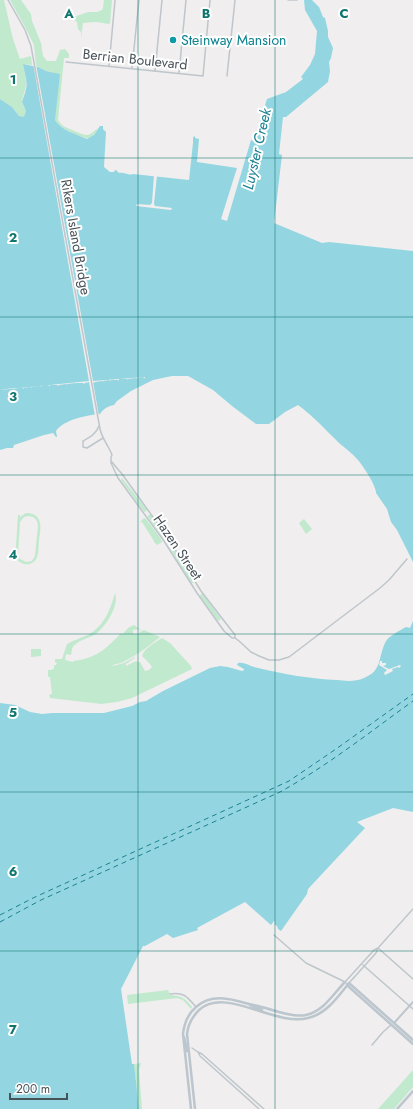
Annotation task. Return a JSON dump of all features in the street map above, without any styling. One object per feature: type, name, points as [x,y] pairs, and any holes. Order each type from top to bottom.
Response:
[{"type":"main road","points":[[191,1109],[183,1045],[183,1031],[188,1018],[196,1007],[206,1001],[216,998],[227,998],[291,1015],[304,1015],[314,1012],[323,1006],[345,982],[413,1040]]},
{"type":"main road","points":[[195,1109],[187,1041],[188,1028],[195,1014],[205,1006],[223,1002],[294,1020],[305,1019],[312,1017],[326,1009],[348,984]]},
{"type":"main road","points":[[244,1003],[270,1014]]},
{"type":"main road","points":[[393,1024],[413,1044]]},
{"type":"main road","points":[[183,1031],[189,1062]]},
{"type":"main road","points":[[397,1109],[413,1091]]},
{"type":"street","name":"Rikers Island Bridge","points":[[8,0],[25,30],[31,46],[98,421]]},
{"type":"street","points":[[109,66],[115,0]]},
{"type":"street","points":[[132,69],[139,0]]},
{"type":"street","points":[[155,71],[162,0]]},
{"type":"street","points":[[179,73],[186,0]]},
{"type":"street","name":"Berrian Boulevard","points":[[66,62],[203,76],[210,0]]},
{"type":"street","points":[[227,76],[234,0]]},
{"type":"street","points":[[288,0],[296,0]]},
{"type":"street","name":"Hazen Street","points":[[98,421],[103,438],[112,455],[110,457],[111,464],[118,478],[164,541],[197,594],[224,631],[232,638],[235,638],[251,652],[269,660],[279,660],[289,657],[380,588],[407,559]]},
{"type":"street","points":[[99,426],[98,430],[94,434],[83,441],[83,447],[87,448],[103,438]]},
{"type":"street","name":"Hazen Street","points":[[111,461],[168,538],[201,590],[236,635],[235,638]]},
{"type":"street","points":[[274,935],[306,963],[345,982],[413,909]]},
{"type":"street","points":[[348,984],[376,953],[378,948]]},
{"type":"street","points":[[378,948],[413,979]]},
{"type":"street","points":[[362,964],[413,1009]]},
{"type":"street","points":[[170,994],[180,993],[196,1007]]},
{"type":"street","points":[[372,1045],[413,1002]]},
{"type":"street","points":[[192,1048],[202,1054],[264,1109]]},
{"type":"street","points":[[198,1052],[200,1056],[259,1109]]},
{"type":"green space","points":[[0,0],[4,0],[13,39],[20,59],[31,56],[32,65],[23,64],[26,83],[22,102],[26,111],[24,118],[19,116],[12,107],[0,99]]},
{"type":"green space","points":[[10,0],[21,0],[31,14],[32,21],[41,43],[43,56],[47,61],[56,61],[60,50],[65,49],[69,54],[69,58],[64,58],[58,120],[65,127],[86,135],[98,128],[95,134],[91,137],[84,138],[67,130],[55,120],[53,72],[46,71],[36,66],[34,45]]},
{"type":"green space","points":[[104,0],[112,0],[110,23],[83,23],[81,38],[81,32],[78,29],[77,22],[74,20],[74,17],[88,12],[97,12],[102,10]]},
{"type":"green space","points":[[122,478],[147,510],[146,511],[144,512],[121,480]]},
{"type":"green space","points":[[26,513],[31,514],[37,517],[40,523],[37,558],[33,563],[29,564],[23,564],[17,560],[15,561],[18,515],[20,515],[20,517]],"holes":[[[30,516],[36,520],[38,526],[35,556],[32,561],[26,562],[20,559],[18,554],[20,522],[24,517]]]},
{"type":"green space","points":[[148,515],[151,515],[166,539],[163,538]]},
{"type":"green space","points":[[144,518],[162,542],[157,545],[154,542],[142,522],[140,522]]},
{"type":"green space","points":[[304,519],[312,529],[306,534],[299,523]]},
{"type":"green space","points":[[168,541],[194,583],[191,583],[167,543]]},
{"type":"green space","points":[[115,593],[116,598],[114,609],[103,626],[96,634],[80,641],[75,645],[72,648],[71,655],[66,654],[65,660],[73,662],[82,660],[101,652],[121,633],[123,634],[128,628],[134,625],[141,630],[133,630],[133,634],[139,634],[144,630],[160,637],[134,656],[113,666],[124,663],[135,657],[126,664],[126,666],[136,661],[140,662],[145,671],[149,670],[152,667],[142,656],[143,653],[162,638],[170,643],[192,669],[132,698],[117,702],[101,704],[50,698],[49,695],[52,694],[48,670],[54,669],[54,665],[57,663],[55,662],[55,659],[62,659],[67,644],[88,635],[99,627],[109,611]]},
{"type":"green space","points":[[203,594],[221,619],[218,621],[200,596]]},
{"type":"green space","points":[[31,649],[41,649],[41,656],[31,657]]},
{"type":"green space","points":[[168,990],[170,995],[178,996],[185,1000],[192,1007],[191,1009],[183,1000],[177,998],[128,1004],[127,995]]},
{"type":"green space","points":[[141,1063],[139,1070],[142,1109],[139,1109],[134,1064]]},
{"type":"green space","points":[[413,1070],[413,1087],[394,1109],[378,1109]]},
{"type":"water","name":"Luyster Creek","points":[[304,0],[312,0],[319,7],[323,17],[325,18],[328,37],[333,48],[329,62],[330,71],[328,82],[286,117],[283,117],[279,154],[282,155],[274,223],[322,243],[329,242],[413,251],[413,562],[397,530],[391,522],[387,509],[376,493],[372,481],[362,466],[353,455],[298,405],[285,412],[269,424],[256,424],[213,390],[188,376],[172,376],[153,380],[131,391],[114,405],[104,409],[100,414],[82,417],[64,424],[56,431],[57,437],[53,433],[44,435],[14,445],[13,448],[0,450],[0,99],[12,107],[19,116],[24,117],[26,111],[22,102],[27,83],[23,64],[60,74],[55,120],[57,123],[69,131],[87,139],[94,135],[100,126],[103,126],[103,129],[106,132],[104,167],[110,172],[114,172],[116,170],[119,173],[130,175],[133,174],[189,180],[193,137],[195,135],[195,138],[199,139],[197,162],[237,168],[221,219],[227,221],[251,140],[254,141],[267,99],[286,92],[303,79],[301,77],[310,65],[315,54],[317,31],[305,10]]},
{"type":"water","points":[[413,621],[413,812],[393,808],[357,822],[365,828],[308,889],[307,894],[281,931],[274,924],[274,921],[271,925],[245,902],[197,928],[198,930],[173,938],[167,934],[143,946],[121,989],[132,1064],[134,1064],[139,1109],[0,1109],[0,703],[15,705],[30,712],[42,714],[104,713],[146,701],[210,668],[220,666],[242,671],[244,670],[237,665],[238,663],[307,677],[347,681],[357,680],[374,672],[379,664],[386,640],[406,627],[410,628]]},
{"type":"pier","points":[[33,63],[36,64],[93,381],[119,379],[119,381],[109,380],[103,382],[93,382],[99,416],[95,416],[89,382],[84,384],[75,383],[58,386],[50,385],[50,387],[49,385],[89,381]]},
{"type":"pier","points":[[154,175],[157,175],[154,204],[155,206],[172,208],[171,210],[136,206],[137,204],[150,205],[152,203]]},
{"type":"pier","points":[[143,377],[127,380],[119,379]]},
{"type":"pier","points":[[380,661],[382,661],[382,663],[386,663],[386,665],[383,666],[389,669],[400,665],[401,666],[399,668],[392,669],[393,671],[385,675],[384,673],[387,670],[379,665]]},
{"type":"ferry route","points":[[0,915],[33,898],[289,781],[413,694]]},
{"type":"ferry route","points":[[0,922],[41,900],[280,792],[331,760],[413,701]]},
{"type":"place","name":"Steinway Mansion","points":[[173,40]]}]
